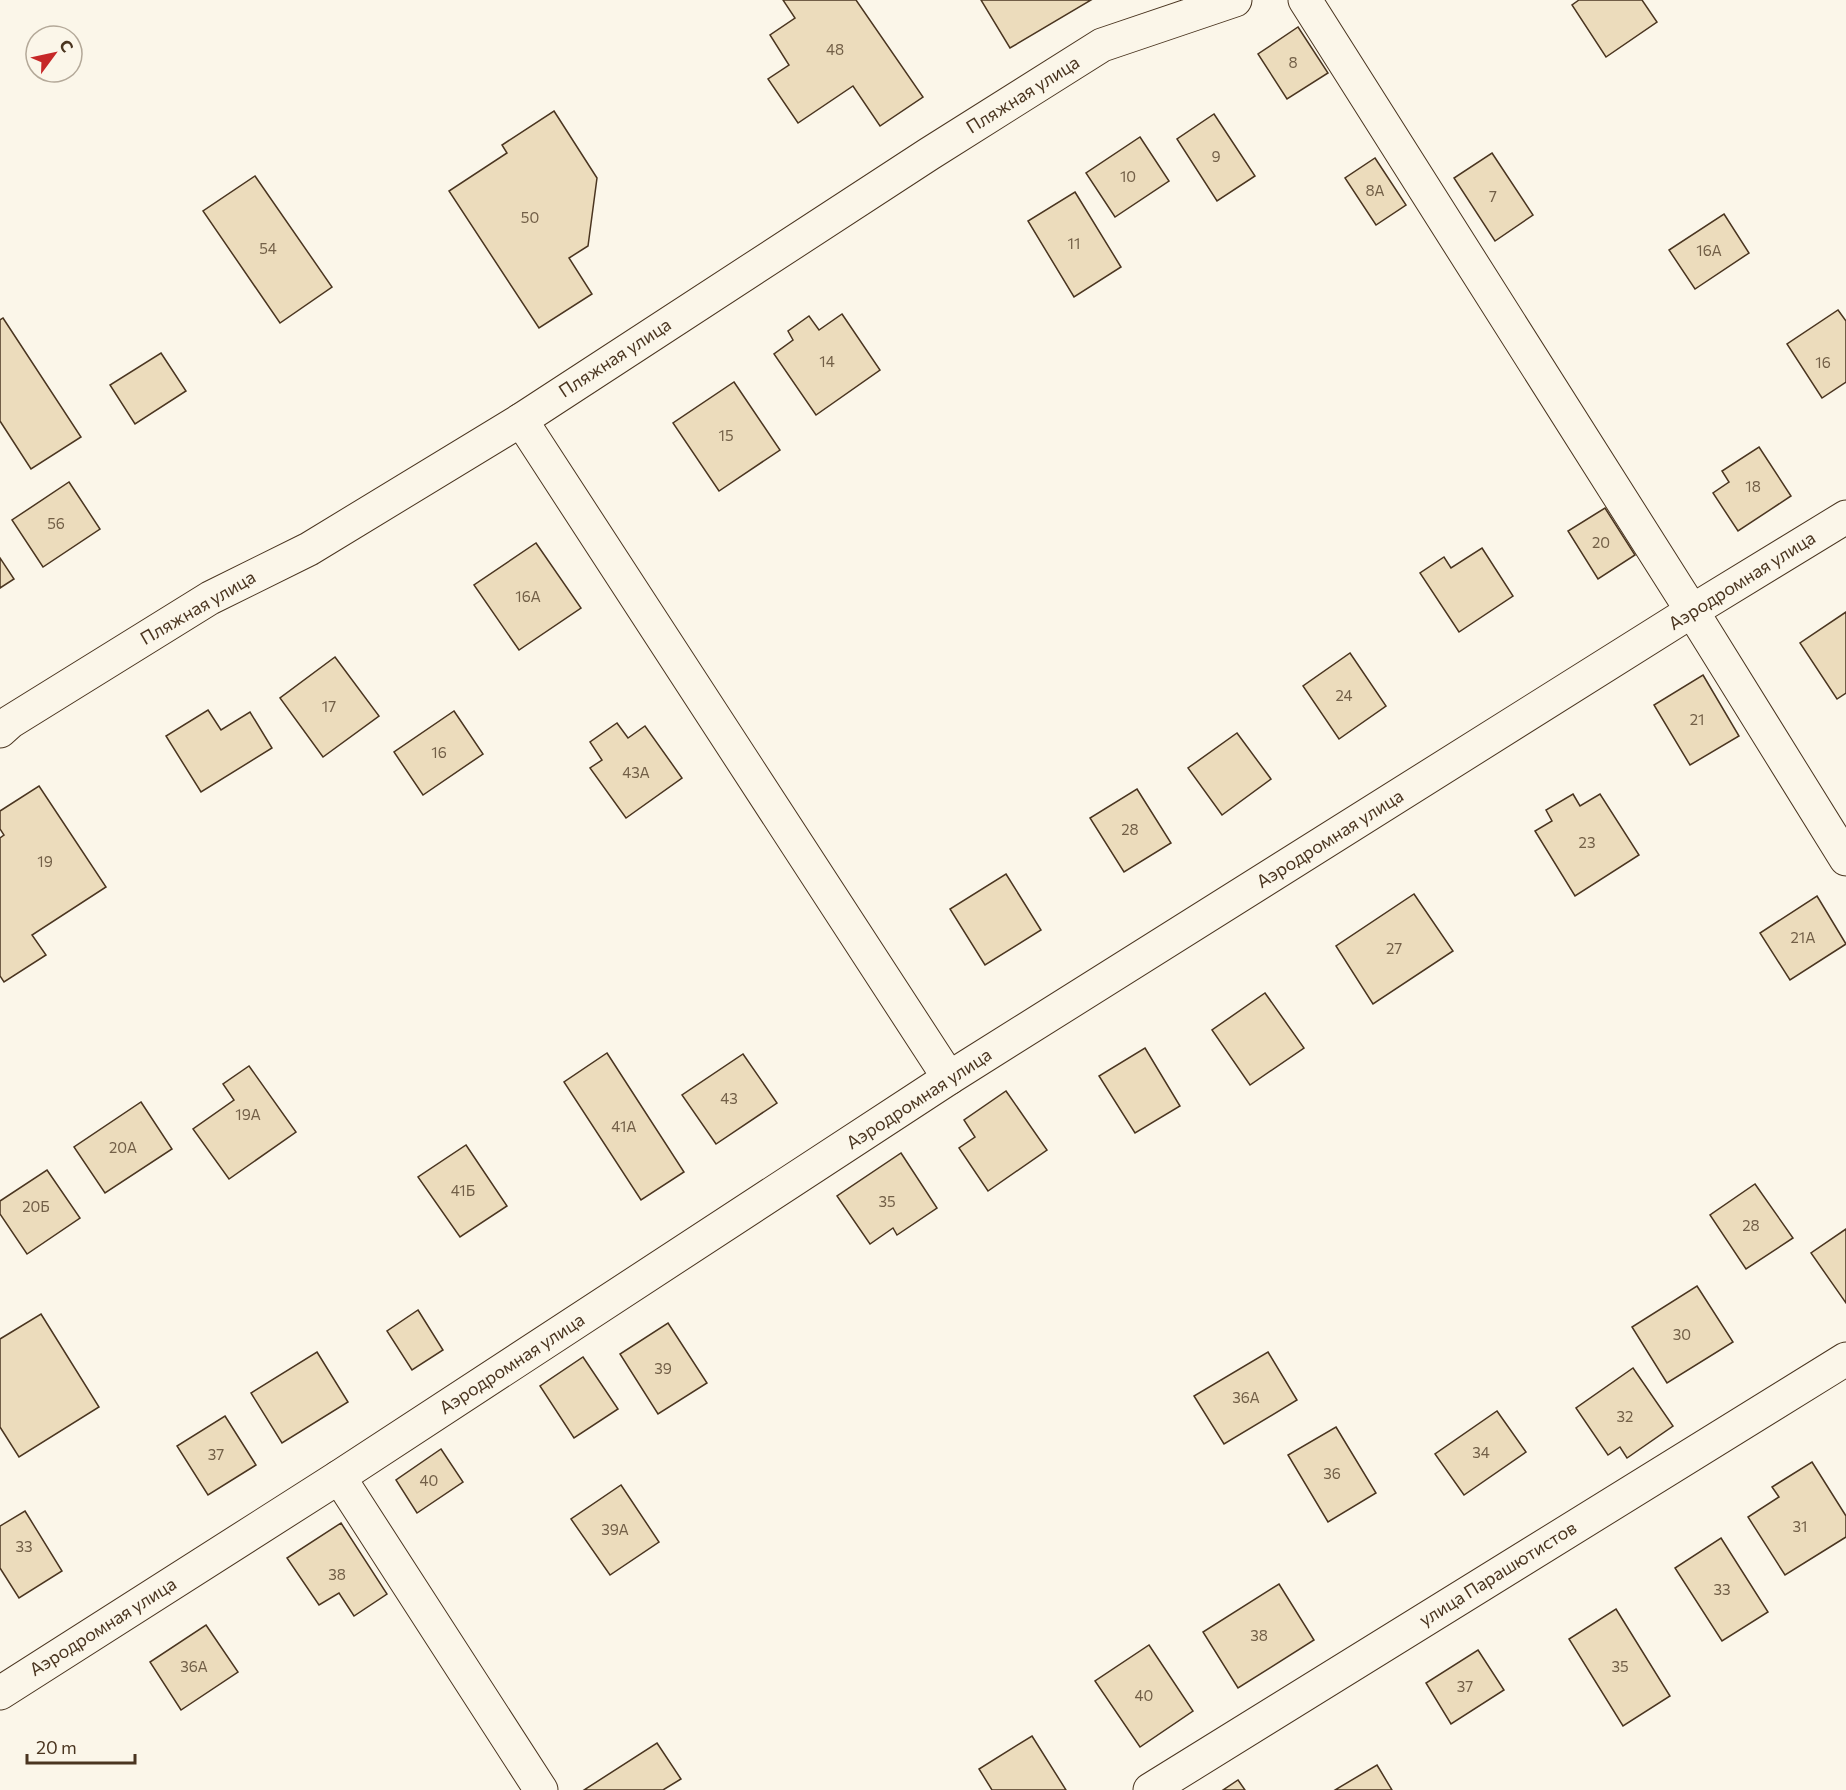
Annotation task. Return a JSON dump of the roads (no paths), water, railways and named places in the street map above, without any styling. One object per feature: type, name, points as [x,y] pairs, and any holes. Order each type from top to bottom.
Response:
[{"type":"street","name":"Пляжная улица","points":[[0,731],[20,716],[210,598],[309,549],[521,420],[929,154],[1102,45],[1235,0]]},
{"type":"street","points":[[1305,0],[1692,611],[1846,859]]},
{"type":"street","points":[[521,420],[949,1078]]},
{"type":"street","name":"Аэродромная улица","points":[[0,1693],[339,1477],[949,1078],[1692,611],[1846,517]]},
{"type":"street","name":"улица Парашютистов","points":[[1150,1790],[1846,1359]]},
{"type":"street","points":[[339,1477],[542,1790]]}]
